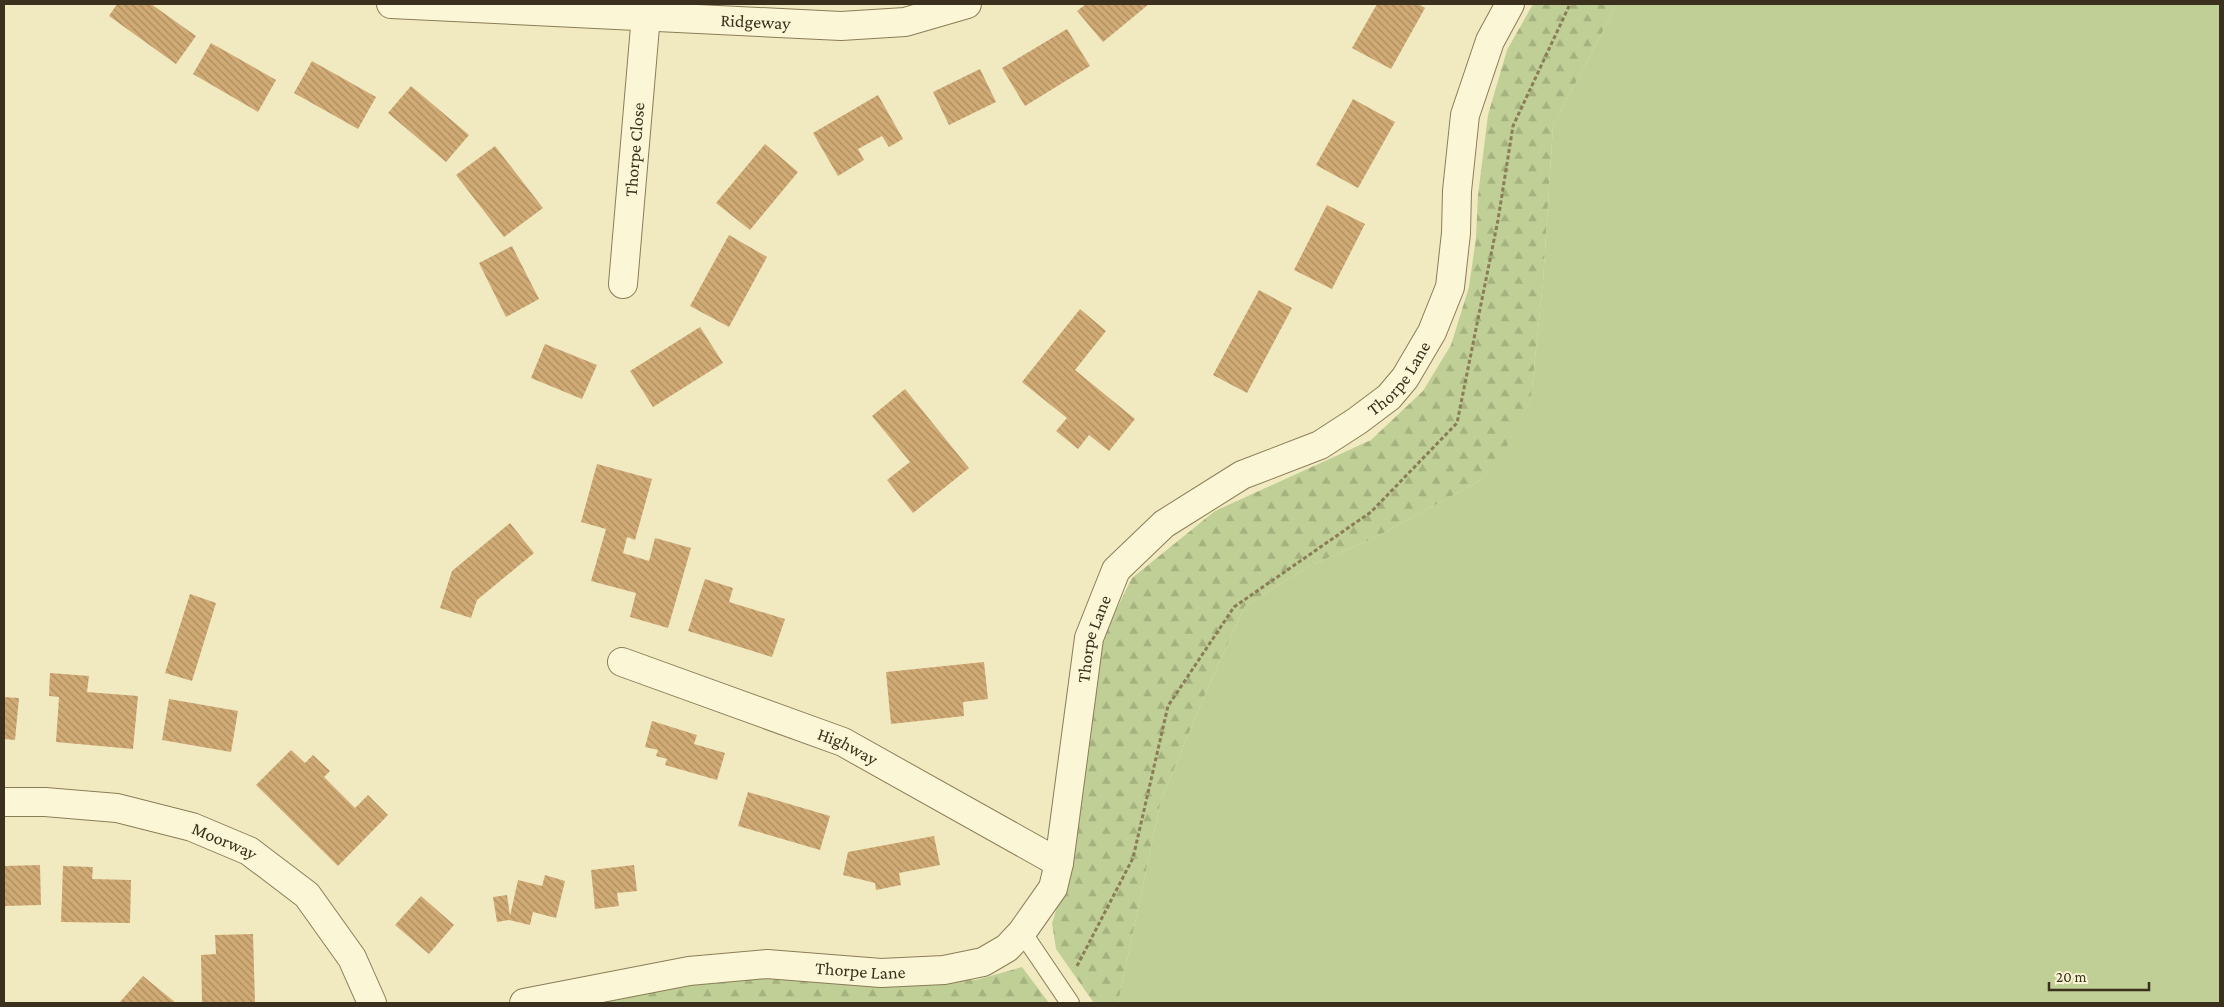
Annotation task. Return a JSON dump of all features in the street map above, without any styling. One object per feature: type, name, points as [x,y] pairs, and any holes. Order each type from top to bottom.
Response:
[{"type":"street","name":"Ridgeway","points":[[391,4],[842,26],[905,22],[967,4]]},
{"type":"street","name":"Thorpe Lane","points":[[524,1003],[689,971],[767,964],[881,973],[944,970],[983,962],[1007,948],[1022,932],[1053,888],[1059,863],[1089,638],[1116,570],[1164,524],[1242,475],[1320,445],[1358,421],[1389,398],[1405,378],[1432,332],[1450,287],[1465,114],[1490,40],[1510,4]]},
{"type":"street","name":"Thorpe Close","points":[[623,284],[646,15]]},
{"type":"street","name":"Highway","points":[[622,662],[843,742],[1059,863]]},
{"type":"street","name":"Moorway","points":[[4,802],[46,802],[117,808],[192,827],[249,851],[307,895],[352,958],[372,1003]]},
{"type":"lane","points":[[1022,932],[1070,1003]]},
{"type":"path","points":[[1058,986],[1074,973],[1134,858],[1168,706],[1234,607],[1371,512],[1456,423],[1498,220],[1513,126],[1570,4]]},
{"type":"green space","points":[[1533,4],[1617,4],[1553,126],[1543,281],[1531,398],[1503,454],[1479,481],[1372,539],[1309,566],[1245,606],[1209,685],[1161,800],[1118,1003],[1094,1003],[1056,949],[1052,923],[1071,865],[1104,634],[1132,578],[1215,511],[1371,440],[1423,391],[1451,345],[1469,287],[1476,238],[1478,195],[1488,115],[1507,50]]},
{"type":"green space","points":[[1617,4],[2220,4],[2220,1003],[1118,1003],[1161,800],[1209,685],[1245,606],[1309,566],[1372,539],[1479,481],[1503,453],[1531,398],[1543,281],[1553,126]]},
{"type":"green space","points":[[1022,967],[1049,1003],[555,1003],[749,972],[899,982],[976,980]]},
{"type":"building","points":[[117,4],[151,4],[196,36],[176,64],[109,16]]},
{"type":"building","points":[[1086,4],[1149,4],[1103,42],[1077,11]]},
{"type":"building","points":[[1377,4],[1418,4],[1425,8],[1391,69],[1352,48]]},
{"type":"building","points":[[1067,29],[1090,66],[1025,106],[1002,68]]},
{"type":"building","points":[[211,43],[276,80],[258,112],[193,74]]},
{"type":"building","points":[[312,61],[376,97],[358,129],[294,93]]},
{"type":"building","points":[[980,69],[996,102],[949,125],[933,92]]},
{"type":"building","points":[[411,86],[469,135],[446,162],[388,113]]},
{"type":"building","points":[[878,95],[903,139],[889,147],[882,136],[858,149],[864,160],[838,176],[813,133]]},
{"type":"building","points":[[1353,99],[1395,122],[1358,188],[1316,165]]},
{"type":"building","points":[[765,144],[798,172],[750,230],[716,203]]},
{"type":"building","points":[[495,146],[543,208],[504,237],[456,175]]},
{"type":"building","points":[[1327,205],[1365,224],[1332,289],[1294,270]]},
{"type":"building","points":[[729,235],[767,257],[729,327],[690,306]]},
{"type":"building","points":[[512,246],[539,299],[506,317],[479,263]]},
{"type":"building","points":[[1259,290],[1292,308],[1247,393],[1213,375]]},
{"type":"building","points":[[1080,309],[1106,331],[1075,370],[1135,419],[1109,451],[1089,435],[1078,449],[1056,431],[1067,418],[1022,382]]},
{"type":"building","points":[[700,327],[723,363],[653,407],[630,371]]},
{"type":"building","points":[[545,344],[597,365],[582,399],[531,378]]},
{"type":"building","points":[[905,389],[969,468],[913,513],[887,480],[910,462],[872,416]]},
{"type":"building","points":[[597,464],[652,479],[635,540],[627,537],[623,553],[649,561],[655,538],[691,548],[668,628],[630,617],[636,593],[591,581],[606,529],[581,522]]},
{"type":"building","points":[[510,523],[534,553],[477,600],[471,618],[440,608],[452,571]]},
{"type":"building","points":[[705,579],[733,588],[729,602],[785,619],[772,657],[688,631]]},
{"type":"building","points":[[190,594],[216,603],[192,681],[165,673]]},
{"type":"building","points":[[984,662],[988,699],[963,702],[964,716],[891,724],[886,672]]},
{"type":"building","points":[[50,673],[89,676],[87,692],[138,696],[133,749],[56,742],[59,697],[49,696]]},
{"type":"building","points":[[4,697],[19,698],[15,740],[4,739]]},
{"type":"building","points":[[169,699],[238,711],[231,752],[162,740]]},
{"type":"building","points":[[652,721],[697,735],[694,744],[725,753],[717,780],[665,765],[667,759],[656,756],[658,750],[645,747]]},
{"type":"building","points":[[291,750],[305,763],[313,755],[330,771],[324,777],[355,808],[368,795],[388,815],[338,866],[256,785]]},
{"type":"building","points":[[748,792],[830,816],[820,850],[738,826]]},
{"type":"building","points":[[934,836],[940,865],[899,873],[901,885],[876,890],[875,883],[843,875],[848,852]]},
{"type":"building","points":[[40,865],[41,905],[4,906],[4,866]]},
{"type":"building","points":[[634,865],[637,891],[617,893],[619,906],[595,909],[591,870]]},
{"type":"building","points":[[63,866],[93,867],[92,879],[131,880],[130,923],[61,922]]},
{"type":"building","points":[[545,875],[565,881],[556,918],[533,912],[530,925],[509,920],[497,922],[493,897],[507,895],[510,916],[518,880],[542,886]]},
{"type":"building","points":[[421,896],[454,925],[429,954],[395,925]]},
{"type":"building","points":[[253,934],[255,1003],[202,1003],[201,955],[216,954],[215,935]]},
{"type":"building","points":[[143,976],[176,1003],[119,1003]]}]
